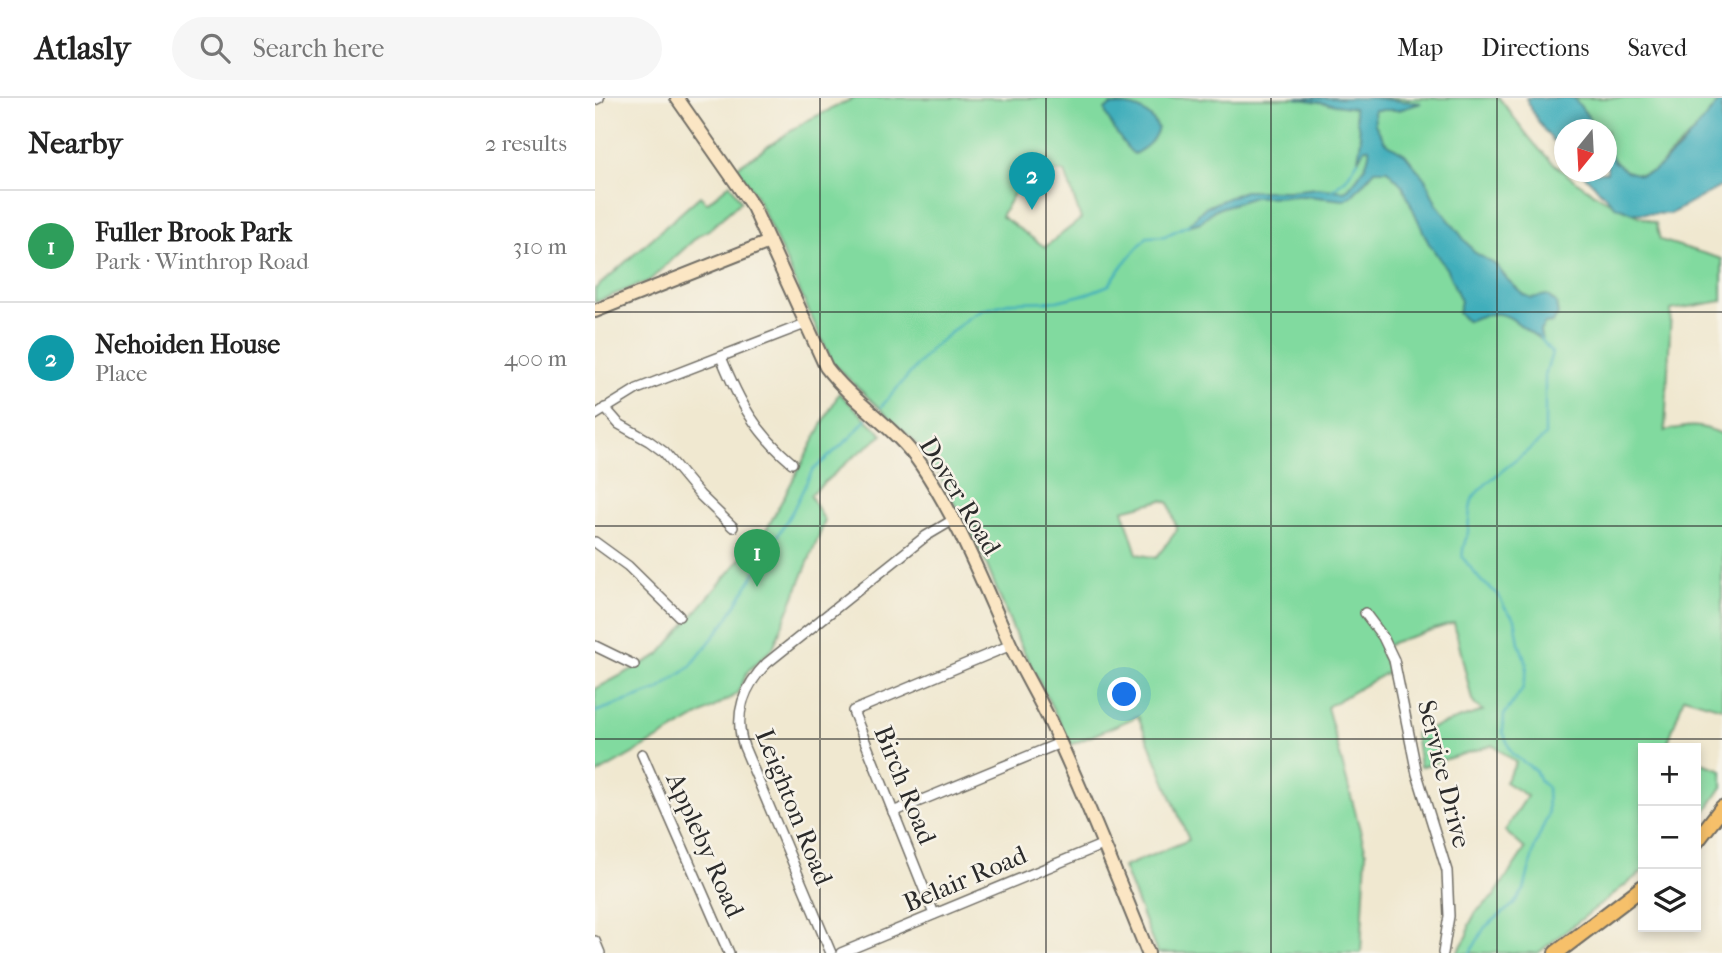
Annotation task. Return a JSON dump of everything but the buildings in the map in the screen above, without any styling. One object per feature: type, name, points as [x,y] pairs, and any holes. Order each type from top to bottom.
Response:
[{"type":"main road","points":[[1701,835],[1722,808]]},
{"type":"main road","points":[[1556,953],[1638,891]]},
{"type":"street","name":"Dover Road","points":[[677,98],[746,194],[818,354],[831,373],[911,451],[953,520],[982,575],[1011,645],[1061,743],[1148,953]]},
{"type":"street","points":[[595,311],[769,242]]},
{"type":"street","points":[[595,415],[637,389],[805,324]]},
{"type":"street","points":[[720,357],[753,424],[792,463]]},
{"type":"street","points":[[605,408],[619,424],[664,452],[695,490],[733,527]]},
{"type":"street","name":"Leighton Road","points":[[831,953],[741,740],[741,705],[754,676],[767,663],[926,536],[953,520]]},
{"type":"street","points":[[595,542],[628,566],[679,617]]},
{"type":"street","name":"Service Drive","points":[[1365,613],[1383,637],[1394,660],[1415,765],[1445,864],[1449,884],[1449,907],[1443,953]]},
{"type":"street","name":"Birch Road","points":[[934,915],[853,711],[1011,645]]},
{"type":"street","points":[[595,646],[634,665]]},
{"type":"street","points":[[893,812],[1061,743]]},
{"type":"street","name":"Appleby Road","points":[[642,754],[729,953]]},
{"type":"street","name":"Belair Road","points":[[841,953],[1104,844]]},
{"type":"street","points":[[595,941],[600,953]]},
{"type":"green space","points":[[854,98],[1499,98],[1529,138],[1554,163],[1554,182],[1577,182],[1609,202],[1656,223],[1660,240],[1722,259],[1722,301],[1671,310],[1665,431],[1693,426],[1722,434],[1722,708],[1684,697],[1668,743],[1638,743],[1638,875],[1538,953],[1457,953],[1468,935],[1469,925],[1476,912],[1494,896],[1525,849],[1505,831],[1527,796],[1505,782],[1516,763],[1493,745],[1420,767],[1415,733],[1483,711],[1472,700],[1454,623],[1394,642],[1380,650],[1389,671],[1327,707],[1366,852],[1361,953],[1157,953],[1123,867],[1189,840],[1138,716],[1071,745],[1015,634],[985,561],[938,473],[915,442],[833,364],[756,196],[737,167],[806,121]],"holes":[[[1027,171],[1065,172],[1081,219],[1045,247],[1001,216]],[[1162,500],[1169,503],[1177,530],[1156,558],[1137,554],[1123,510]]]},
{"type":"green space","points":[[1574,98],[1721,98],[1697,128],[1650,173],[1629,172],[1617,164],[1617,119],[1589,118]]},
{"type":"green space","points":[[730,184],[741,201],[710,229],[698,236],[649,281],[595,302],[595,289],[700,196],[707,203]]},
{"type":"green space","points":[[839,393],[883,435],[810,495],[825,521],[773,648],[748,671],[737,694],[595,775],[595,689],[659,655],[768,527]]},
{"type":"green space","points":[[1701,763],[1722,770],[1722,787],[1701,818]]},
{"type":"water","points":[[1295,98],[1373,98],[1421,103],[1399,110],[1374,110],[1375,124],[1385,142],[1405,154],[1425,179],[1436,203],[1474,252],[1496,265],[1524,295],[1531,298],[1547,295],[1556,303],[1558,315],[1540,331],[1542,340],[1501,314],[1467,321],[1458,313],[1461,301],[1447,270],[1428,242],[1402,185],[1387,170],[1375,170],[1352,196],[1344,200],[1307,196],[1254,197],[1214,210],[1201,222],[1187,226],[1204,208],[1244,191],[1317,188],[1344,191],[1352,185],[1363,170],[1369,153],[1369,148],[1365,148],[1358,160],[1361,139],[1354,108]]},
{"type":"water","points":[[1526,98],[1574,98],[1589,119],[1554,119],[1554,141]]},
{"type":"water","points":[[1722,98],[1722,186],[1670,214],[1633,213],[1615,206],[1591,182],[1617,182],[1617,164],[1626,171],[1640,175],[1654,171],[1679,149]]},
{"type":"water","points":[[1111,105],[1139,109],[1154,121],[1158,128],[1146,147],[1134,154],[1126,146],[1106,115],[1105,110]]},
{"type":"waterway","points":[[1331,191],[1346,179],[1358,160]]},
{"type":"waterway","points":[[881,407],[933,347],[970,317],[983,310],[1012,302],[1057,301],[1109,285],[1147,237],[1165,236],[1190,224]]},
{"type":"waterway","points":[[1470,953],[1485,927],[1513,905],[1524,890],[1535,846],[1548,815],[1547,787],[1540,781],[1535,770],[1512,754],[1503,732],[1504,715],[1522,690],[1527,665],[1519,643],[1515,619],[1498,594],[1481,581],[1463,558],[1471,504],[1476,494],[1545,436],[1545,375],[1552,353],[1540,338]]},
{"type":"waterway","points":[[595,712],[658,690],[690,667],[726,621],[793,510],[812,471],[852,436],[867,418]]},
{"type":"place","name":"Nehoiden House","points":[[1032,210]]},
{"type":"place","name":"Fuller Brook Park","points":[[757,587]]}]
